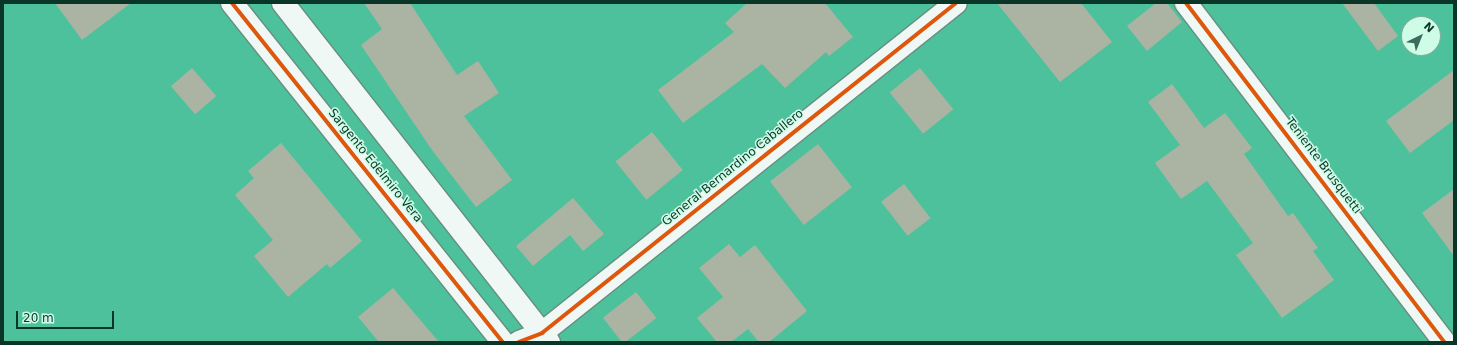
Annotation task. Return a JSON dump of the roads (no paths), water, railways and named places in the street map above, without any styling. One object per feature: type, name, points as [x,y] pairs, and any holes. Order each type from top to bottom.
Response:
[{"type":"street","name":"Sargento Edelmiro Vera","points":[[232,3],[503,342]]},
{"type":"street","points":[[283,3],[545,337]]},
{"type":"street","name":"General Bernardino Caballero","points":[[519,342],[545,337],[956,3]]},
{"type":"street","name":"Teniente Brusquetti","points":[[1186,3],[1444,342]]}]
